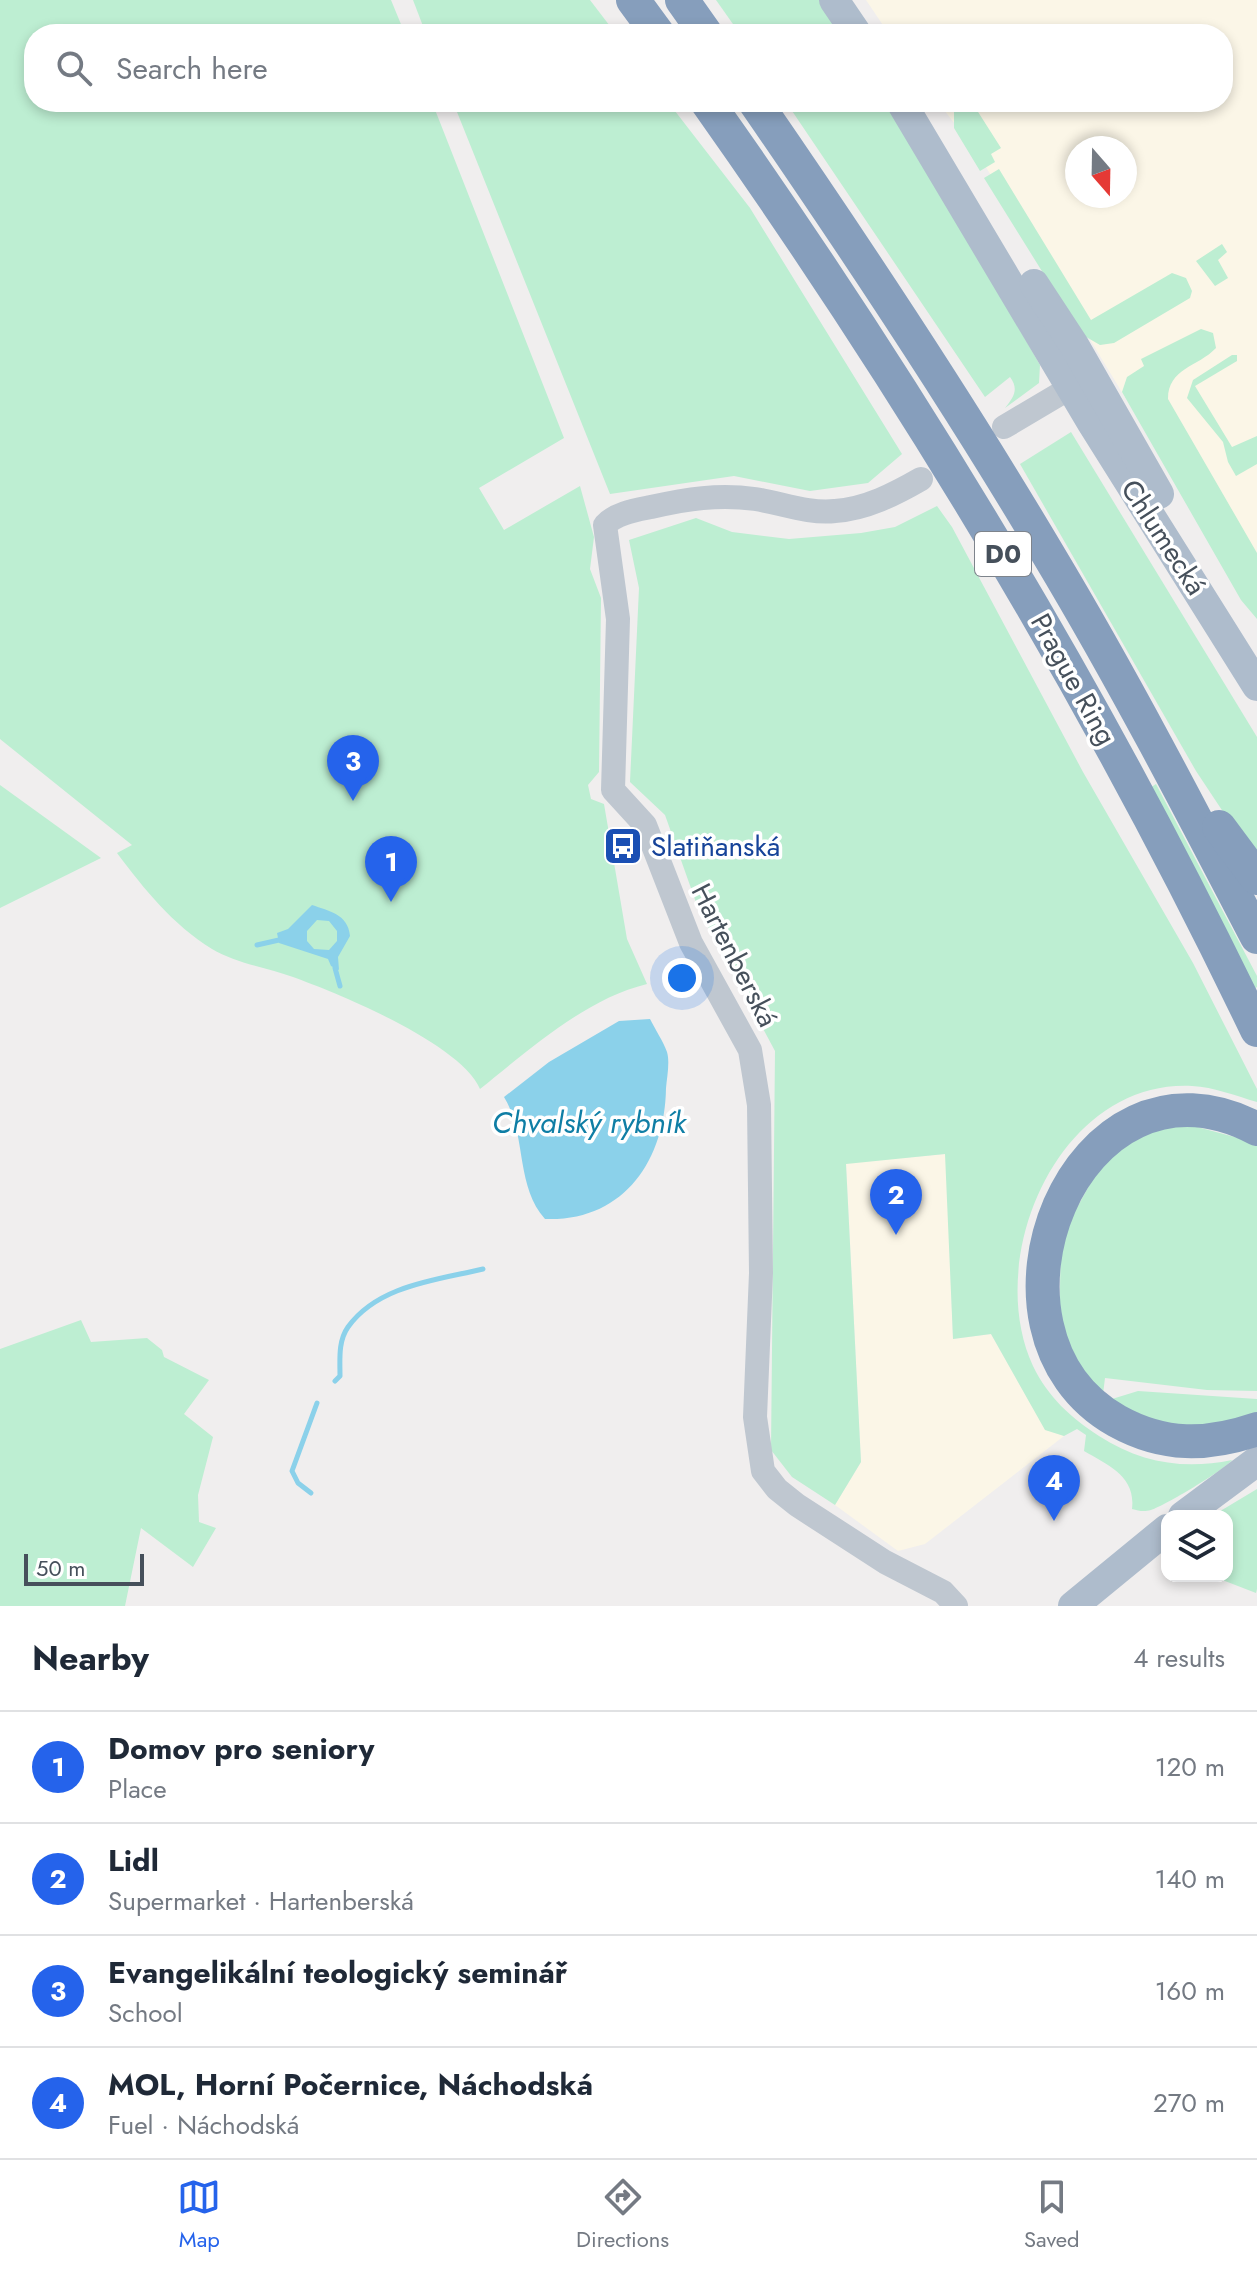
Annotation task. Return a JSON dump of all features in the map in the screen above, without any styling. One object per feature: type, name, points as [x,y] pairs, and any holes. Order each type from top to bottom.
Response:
[{"type":"highway","points":[[633,0],[651,24]]},
{"type":"highway","points":[[682,0],[699,24]]},
{"type":"highway","name":"Prague Ring","points":[[714,112],[860,325],[1011,567],[1162,839],[1257,1030]]},
{"type":"highway","name":"Prague Ring","points":[[762,112],[962,414],[1049,555],[1150,733],[1257,937]]},
{"type":"highway","points":[[1150,733],[1257,878]]},
{"type":"highway","points":[[1257,1129],[1214,1113],[1177,1111],[1142,1119],[1109,1137],[1084,1161],[1060,1205],[1047,1247],[1043,1295],[1049,1334],[1064,1369],[1089,1401],[1112,1418],[1158,1439],[1186,1443],[1214,1441],[1257,1429]]},
{"type":"main road","points":[[834,0],[850,24]]},
{"type":"main road","points":[[855,0],[871,24]]},
{"type":"main road","name":"Chlumecká","points":[[907,112],[1257,651]]},
{"type":"main road","name":"Chlumecká","points":[[927,112],[1257,686]]},
{"type":"main road","points":[[1191,1510],[1257,1461]]},
{"type":"main road","points":[[1207,1510],[1257,1478]]},
{"type":"main road","points":[[1073,1606],[1161,1534]]},
{"type":"main road","points":[[1118,1567],[1161,1540]]},
{"type":"street","points":[[1004,427],[1081,381]]},
{"type":"street","name":"Hartenberská","points":[[921,479],[892,495],[843,511],[822,511],[756,499],[702,496],[634,510],[605,525],[618,619],[613,790],[645,825],[680,919],[750,1050],[757,1091],[761,1273],[755,1417],[759,1461],[769,1481],[787,1498],[885,1562],[950,1599]]},
{"type":"street","points":[[950,1599],[976,1606]]},
{"type":"shaded area","points":[[866,0],[1257,0],[1257,616],[978,154],[946,112],[1233,112],[1233,24],[882,24]]},
{"type":"shaded area","points":[[946,1154],[953,1339],[991,1334],[1045,1429],[1064,1436],[925,1544],[898,1551],[835,1505],[861,1462],[846,1163]]},
{"type":"green space","points":[[0,0],[391,0],[401,24],[24,24],[24,112],[436,112],[564,438],[479,488],[504,530],[580,486],[594,537],[590,569],[601,598],[599,772],[588,785],[591,799],[604,804],[627,939],[647,984],[624,991],[580,1014],[480,1089],[468,1072],[449,1055],[397,1022],[314,985],[231,958],[184,929],[160,906],[117,853],[132,845],[0,739]]},
{"type":"green space","points":[[413,0],[590,0],[608,24],[422,24]]},
{"type":"green space","points":[[716,0],[823,0],[839,24],[733,24]]},
{"type":"green space","points":[[457,112],[676,112],[750,208],[902,454],[868,483],[810,491],[734,476],[610,494]]},
{"type":"green space","points":[[793,112],[896,112],[1040,365],[1039,383],[1005,408],[1014,393],[1010,377],[985,397]]},
{"type":"green space","points":[[954,112],[978,112],[1001,148],[991,154],[995,162],[980,171],[954,128]]},
{"type":"green space","points":[[999,169],[1091,320],[1172,273],[1186,278],[1192,291],[1190,298],[1114,343],[1100,345],[1081,334],[984,178]]},
{"type":"green space","points":[[1222,244],[1227,252],[1218,260],[1228,278],[1215,286],[1196,261]]},
{"type":"green space","points":[[1201,329],[1213,333],[1216,348],[1178,374],[1169,389],[1168,399],[1257,553],[1257,619],[1241,600],[1122,392],[1127,377],[1144,366],[1141,359]]},
{"type":"green space","points":[[1232,355],[1237,355],[1237,361],[1195,386],[1232,447],[1257,436],[1257,464],[1236,476],[1228,462],[1223,442],[1187,398],[1193,380]]},
{"type":"green space","points":[[1071,432],[1257,737],[1257,863],[1196,771],[1020,464]]},
{"type":"green space","points":[[937,506],[952,527],[1083,772],[1193,963],[1257,1089],[1257,1102],[1192,1086],[1145,1092],[1104,1112],[1070,1143],[1044,1183],[1026,1228],[1018,1276],[1020,1323],[1033,1366],[1053,1397],[1089,1429],[1131,1453],[1180,1464],[1232,1460],[1194,1487],[1148,1511],[1132,1509],[1130,1488],[1125,1480],[1111,1467],[1084,1451],[1086,1435],[1077,1429],[1064,1436],[1045,1430],[991,1334],[953,1339],[945,1154],[846,1164],[861,1462],[835,1505],[792,1477],[771,1450],[775,1051],[698,908],[665,815],[630,782],[639,588],[629,540],[696,518],[732,532],[789,539],[861,533],[895,527]]},
{"type":"green space","points":[[1156,784],[1257,976],[1257,987],[1252,990],[1150,788]]},
{"type":"green space","points":[[0,785],[101,858],[0,908]]},
{"type":"green space","points":[[1175,1121],[1257,1143],[1257,1391],[1207,1390],[1105,1378],[1103,1394],[1112,1399],[1138,1391],[1257,1399],[1257,1419],[1199,1434],[1109,1405],[1059,1337],[1061,1237],[1108,1151]]},
{"type":"green space","points":[[81,1320],[91,1342],[147,1338],[162,1350],[164,1357],[209,1380],[184,1414],[213,1437],[198,1495],[199,1522],[216,1528],[193,1567],[141,1528],[125,1606],[0,1606],[0,1349]]},
{"type":"green space","points":[[1257,1489],[1256,1593],[1228,1582],[1233,1582],[1233,1510],[1222,1510]]},
{"type":"water","points":[[312,905],[342,918],[350,936],[338,957],[339,970],[331,966],[328,959],[279,943],[277,933],[288,929]],"holes":[[[317,920],[329,921],[337,931],[337,941],[329,950],[314,949],[307,941],[307,931]]]},
{"type":"water","name":"Chvalský rybník","points":[[650,1019],[667,1052],[668,1065],[664,1115],[648,1162],[634,1182],[617,1198],[597,1210],[573,1217],[545,1219],[529,1191],[516,1127],[504,1097],[549,1062],[619,1021]]},
{"type":"waterway","points":[[257,945],[279,940]]},
{"type":"waterway","points":[[335,968],[340,986]]},
{"type":"waterway","points":[[335,1381],[340,1376],[340,1351],[348,1327],[375,1302],[410,1286],[483,1269]]},
{"type":"waterway","points":[[311,1493],[298,1483],[292,1471],[317,1403]]},
{"type":"place","name":"Evangelikální teologický seminář","points":[[353,801]]},
{"type":"place","name":"Slatiňanská","points":[[623,846]]},
{"type":"place","name":"Domov pro seniory","points":[[391,902]]},
{"type":"place","name":"Lidl","points":[[896,1235]]},
{"type":"place","name":"MOL, Horní Počernice, Náchodská","points":[[1054,1521]]}]
